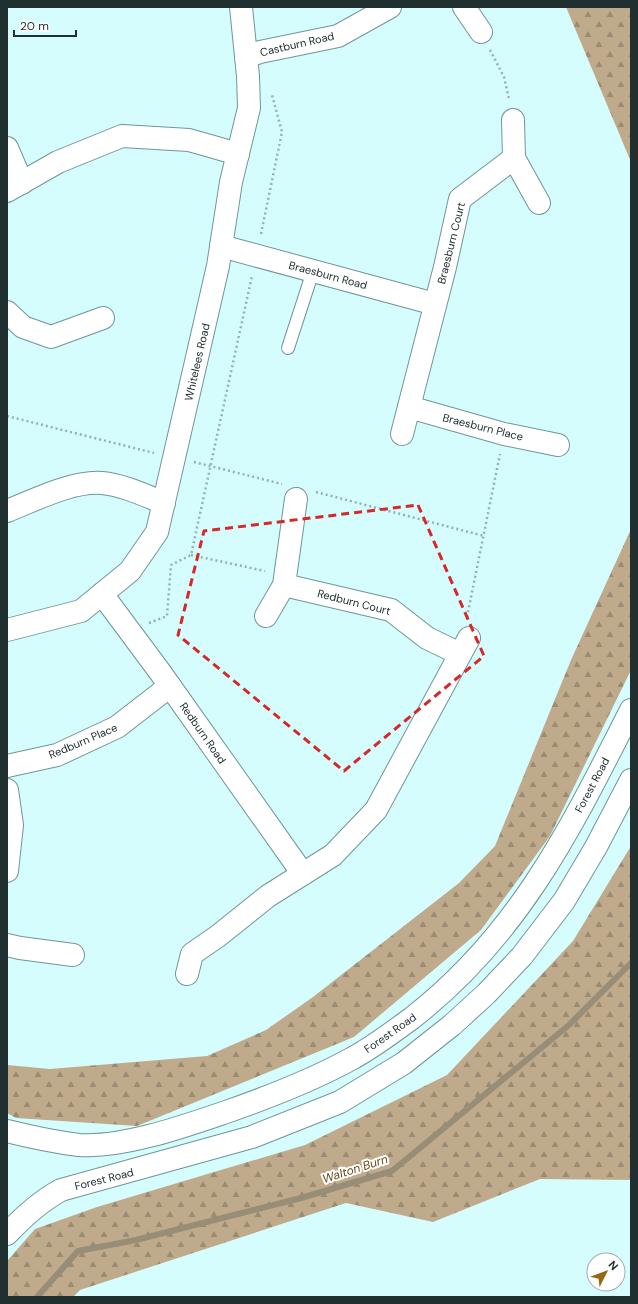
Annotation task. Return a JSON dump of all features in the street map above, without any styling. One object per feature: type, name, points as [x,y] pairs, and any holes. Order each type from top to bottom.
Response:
[{"type":"street","name":"Whitelees Road","points":[[7,630],[81,611],[130,571],[157,532],[222,246],[231,182],[249,108],[241,7]]},
{"type":"street","name":"Castburn Road","points":[[246,57],[260,52],[338,36],[390,7]]},
{"type":"street","points":[[464,7],[481,32]]},
{"type":"street","points":[[513,120],[514,158],[539,203]]},
{"type":"street","points":[[7,148],[14,187],[58,162],[122,136],[189,140],[238,154]]},
{"type":"street","name":"Braesburn Court","points":[[435,304],[460,199],[514,158]]},
{"type":"street","name":"Braesburn Road","points":[[222,246],[435,304]]},
{"type":"street","points":[[402,434],[435,304]]},
{"type":"street","points":[[7,312],[23,327],[51,336],[103,318]]},
{"type":"street","name":"Braesburn Place","points":[[409,407],[504,434],[558,445]]},
{"type":"street","points":[[7,511],[69,487],[101,483],[127,489],[164,503]]},
{"type":"street","points":[[266,616],[284,585],[297,491]]},
{"type":"street","name":"Redburn Court","points":[[284,585],[392,610],[426,638],[465,646]]},
{"type":"street","name":"Redburn Road","points":[[102,594],[170,686],[303,874]]},
{"type":"street","points":[[187,974],[192,954],[218,936],[268,896],[333,855],[376,810],[465,646]]},
{"type":"street","name":"Redburn Place","points":[[7,766],[57,755],[117,727],[170,686]]},
{"type":"street","name":"Forest Road","points":[[7,1131],[55,1143],[80,1145],[125,1141],[220,1114],[272,1096],[353,1058],[376,1044],[455,982],[480,956],[517,911],[556,852],[631,710]]},
{"type":"street","name":"Forest Road","points":[[7,1234],[45,1198],[60,1190],[252,1137],[340,1102],[404,1063],[452,1025],[522,956],[564,901],[596,847],[631,780]]},
{"type":"street","points":[[7,790],[12,824],[7,871]]},
{"type":"street","points":[[7,944],[20,948],[73,955]]},
{"type":"lane","points":[[288,348],[313,271]]},
{"type":"path","points":[[481,32],[504,77],[507,90]]},
{"type":"path","points":[[191,555],[282,132],[270,88]]},
{"type":"path","points":[[7,416],[175,458],[210,465],[297,491],[484,536]]},
{"type":"path","points":[[465,646],[465,625],[504,434]]},
{"type":"path","points":[[130,631],[167,616],[171,565],[191,555],[266,571],[284,585]]},
{"type":"highlighted area","points":[[418,505],[484,656],[344,771],[178,635],[204,531]]},
{"type":"green space","points":[[566,7],[631,7],[631,162]]},
{"type":"green space","points":[[631,529],[631,670],[550,836],[481,930],[354,1037],[137,1126],[16,1118],[7,1113],[7,1065],[50,1069],[207,1056],[266,1030],[313,997],[459,883],[495,846],[571,660]]},
{"type":"green space","points":[[631,846],[631,1180],[540,1179],[433,1222],[346,1203],[80,1290],[73,1297],[7,1297],[7,1261],[35,1229],[97,1207],[305,1145],[447,1075],[573,941]]},
{"type":"waterway","name":"Walton Burn","points":[[37,1297],[78,1251],[136,1240],[301,1198],[392,1171],[569,1025],[631,963]]}]
